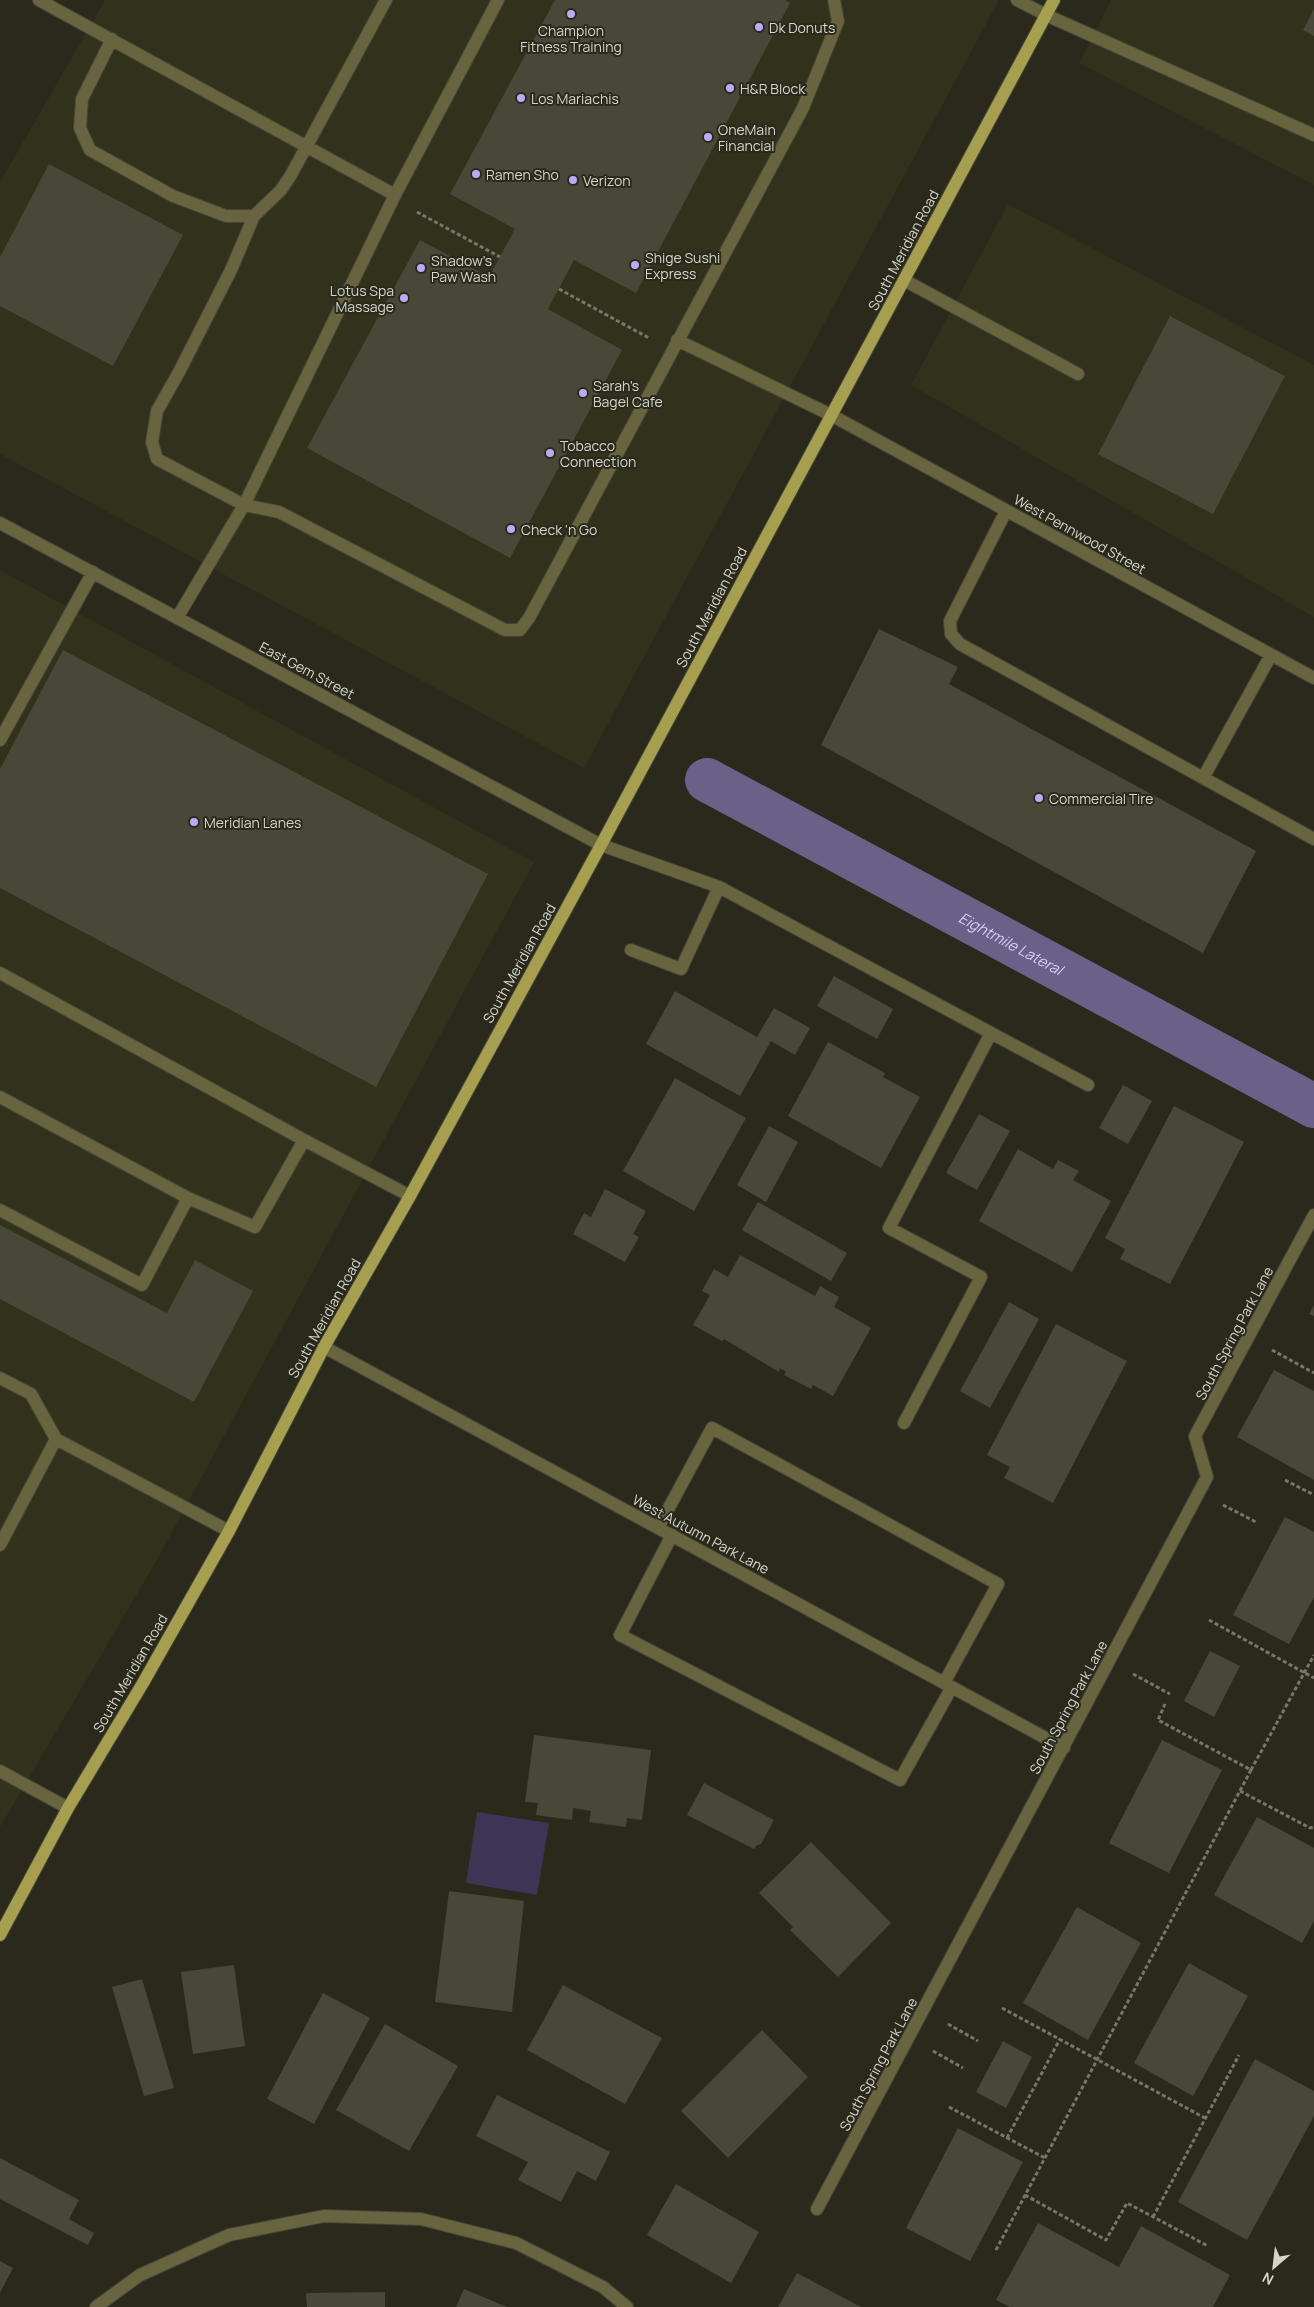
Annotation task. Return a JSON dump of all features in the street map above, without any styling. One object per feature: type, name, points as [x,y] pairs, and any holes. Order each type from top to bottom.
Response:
[{"type":"main road","name":"South Meridian Road","points":[[0,1935],[68,1808],[143,1683],[228,1531],[324,1347],[410,1196],[601,845],[1054,0]]},
{"type":"street","points":[[39,0],[306,146],[394,197]]},
{"type":"street","points":[[386,0],[280,190],[254,216],[231,270],[180,372],[157,411],[152,442],[158,459],[244,505],[279,512],[505,630],[520,630],[529,618],[803,108],[838,21],[834,0]]},
{"type":"street","points":[[177,618],[244,505],[394,197],[498,0]]},
{"type":"street","points":[[1017,0],[1046,15],[1314,135]]},
{"type":"street","points":[[112,39],[82,99],[80,128],[90,150],[173,196],[226,216],[254,216]]},
{"type":"street","points":[[904,280],[1078,374]]},
{"type":"street","name":"West Pennwood Street","points":[[674,345],[831,415],[1314,678]]},
{"type":"street","points":[[1006,511],[950,621],[951,634],[960,644],[1314,839]]},
{"type":"street","name":"East Gem Street","points":[[0,523],[601,845],[719,887],[1088,1085]]},
{"type":"street","points":[[0,740],[93,572]]},
{"type":"street","points":[[1203,778],[1271,655]]},
{"type":"street","points":[[631,950],[681,969],[719,887]]},
{"type":"street","points":[[0,973],[410,1196]]},
{"type":"street","points":[[904,1423],[980,1277],[889,1228],[991,1033]]},
{"type":"street","points":[[0,1097],[188,1198],[255,1227],[304,1140]]},
{"type":"street","points":[[0,1210],[142,1285],[188,1198]]},
{"type":"street","name":"South Spring Park Lane","points":[[817,2209],[1199,1492],[1206,1477],[1195,1436],[1314,1216]]},
{"type":"street","name":"West Autumn Park Lane","points":[[324,1347],[1064,1748]]},
{"type":"street","points":[[0,1378],[31,1394],[56,1438],[228,1531]]},
{"type":"street","points":[[658,1528],[712,1428],[998,1584],[900,1780],[620,1635],[672,1536]]},
{"type":"street","points":[[0,1545],[56,1438]]},
{"type":"street","points":[[0,1771],[68,1808]]},
{"type":"street","points":[[96,2307],[140,2275],[229,2235],[324,2216],[421,2219],[516,2243],[603,2287],[627,2307]]},
{"type":"path","points":[[394,197],[500,257]]},
{"type":"path","points":[[559,289],[674,345]]},
{"type":"path","points":[[1271,1350],[1314,1374]]},
{"type":"path","points":[[1285,1480],[1314,1496]]},
{"type":"path","points":[[1199,1492],[1256,1522]]},
{"type":"path","points":[[1209,1620],[1314,1678]]},
{"type":"path","points":[[996,2250],[1314,1655]]},
{"type":"path","points":[[1109,1662],[1170,1694]]},
{"type":"path","points":[[1165,1704],[1158,1720],[1251,1770]]},
{"type":"path","points":[[1240,1791],[1310,1828],[1314,1827]]},
{"type":"path","points":[[1002,2008],[1206,2118]]},
{"type":"path","points":[[923,2011],[978,2041]]},
{"type":"path","points":[[909,2038],[963,2068]]},
{"type":"path","points":[[1007,2138],[1060,2039]]},
{"type":"path","points":[[1153,2217],[1239,2055]]},
{"type":"path","points":[[949,2107],[1045,2158]]},
{"type":"path","points":[[1025,2195],[1106,2240],[1127,2203],[1208,2246]]},
{"type":"shaded area","points":[[105,0],[999,0],[584,768],[0,454],[0,182]]},
{"type":"shaded area","points":[[1111,0],[1314,0],[1314,185],[1079,63]]},
{"type":"shaded area","points":[[1008,204],[1314,365],[1314,617],[911,385]]},
{"type":"shaded area","points":[[0,570],[534,862],[157,1560],[0,1827]]},
{"type":"shaded area","points":[[477,1812],[549,1823],[537,1895],[466,1883]]},
{"type":"building","points":[[555,0],[785,0],[790,3],[636,293],[574,260],[548,309],[622,350],[510,558],[307,448],[420,240],[489,277],[515,229],[450,194]]},
{"type":"building","points":[[1314,9],[1314,36],[1303,30]]},
{"type":"building","points":[[49,164],[183,235],[113,366],[0,306],[0,257]]},
{"type":"building","points":[[1170,316],[1285,376],[1213,514],[1098,454]]},
{"type":"building","name":"Commercial Tire","points":[[879,629],[958,667],[949,684],[1256,851],[1203,953],[821,745]]},
{"type":"building","name":"Meridian Lanes","points":[[63,650],[488,874],[376,1087],[0,888],[0,769]]},
{"type":"building","points":[[834,976],[893,1009],[877,1039],[817,1006]]},
{"type":"building","points":[[675,991],[757,1037],[774,1008],[810,1028],[795,1055],[771,1041],[740,1096],[646,1044]]},
{"type":"building","points":[[828,1042],[885,1073],[883,1077],[920,1097],[881,1168],[788,1116]]},
{"type":"building","points":[[675,1078],[746,1118],[694,1211],[623,1171]]},
{"type":"building","points":[[1123,1085],[1152,1101],[1128,1144],[1099,1128]]},
{"type":"building","points":[[1174,1106],[1244,1142],[1170,1284],[1120,1259],[1125,1249],[1105,1238]]},
{"type":"building","points":[[979,1114],[1010,1131],[977,1190],[946,1173]]},
{"type":"building","points":[[769,1126],[798,1142],[766,1202],[737,1185]]},
{"type":"building","points":[[1018,1149],[1053,1169],[1058,1160],[1079,1171],[1073,1180],[1111,1201],[1072,1272],[979,1221]]},
{"type":"building","points":[[605,1189],[646,1211],[633,1234],[639,1237],[625,1262],[573,1234],[584,1213],[591,1217]]},
{"type":"building","points":[[758,1202],[847,1253],[831,1281],[742,1230]]},
{"type":"building","points":[[0,1225],[167,1313],[195,1260],[253,1291],[194,1402],[0,1299]]},
{"type":"building","points":[[740,1255],[815,1296],[820,1286],[839,1297],[834,1307],[871,1328],[833,1396],[813,1385],[811,1389],[784,1375],[786,1372],[780,1368],[779,1372],[724,1339],[722,1341],[693,1325],[710,1295],[702,1291],[714,1269],[728,1277]]},
{"type":"building","points":[[1009,1302],[1039,1319],[990,1408],[960,1391]]},
{"type":"building","points":[[1314,1305],[1314,1316],[1309,1314]]},
{"type":"building","points":[[1056,1324],[1127,1361],[1053,1503],[1004,1478],[1010,1467],[987,1455]]},
{"type":"building","points":[[1274,1370],[1314,1391],[1314,1480],[1237,1437]]},
{"type":"building","points":[[1285,1517],[1314,1532],[1314,1597],[1289,1644],[1233,1615]]},
{"type":"building","points":[[1210,1651],[1240,1666],[1214,1717],[1184,1701]]},
{"type":"building","points":[[534,1735],[651,1750],[642,1820],[627,1818],[626,1827],[589,1822],[591,1811],[573,1808],[572,1820],[536,1815],[538,1803],[525,1802]]},
{"type":"building","points":[[1162,1740],[1222,1770],[1169,1873],[1109,1843]]},
{"type":"building","points":[[704,1783],[774,1820],[761,1844],[754,1849],[687,1815]]},
{"type":"building","points":[[1257,1817],[1314,1848],[1314,1921],[1302,1943],[1214,1895]]},
{"type":"building","points":[[811,1842],[891,1923],[838,1977],[790,1930],[793,1927],[759,1893]]},
{"type":"building","points":[[449,1891],[524,1901],[512,2012],[435,2002]]},
{"type":"building","points":[[1077,1907],[1141,1943],[1088,2040],[1023,2003]]},
{"type":"building","points":[[1189,1963],[1248,1996],[1193,2096],[1134,2063]]},
{"type":"building","points":[[234,1965],[245,2046],[193,2054],[181,1972]]},
{"type":"building","points":[[142,1979],[174,2088],[144,2096],[112,1987]]},
{"type":"building","points":[[563,1985],[662,2038],[625,2104],[527,2050]]},
{"type":"building","points":[[323,1993],[370,2018],[314,2124],[267,2099]]},
{"type":"building","points":[[385,2024],[458,2066],[409,2151],[336,2110]]},
{"type":"building","points":[[762,2030],[808,2077],[728,2158],[681,2111]]},
{"type":"building","points":[[1003,2041],[1032,2057],[1006,2108],[976,2092]]},
{"type":"building","points":[[1255,2059],[1314,2091],[1314,2116],[1247,2240],[1178,2202]]},
{"type":"building","points":[[497,2095],[610,2152],[596,2181],[577,2171],[561,2202],[518,2180],[528,2162],[476,2136]]},
{"type":"building","points":[[958,2128],[1023,2162],[970,2261],[906,2228]]},
{"type":"building","points":[[0,2158],[79,2200],[69,2219],[94,2233],[88,2245],[0,2199]]},
{"type":"building","points":[[676,2184],[759,2232],[731,2283],[647,2235]]},
{"type":"building","points":[[1038,2223],[1119,2267],[1141,2226],[1230,2275],[1213,2307],[1010,2307],[996,2300]]},
{"type":"building","points":[[0,2261],[13,2268],[0,2293]]},
{"type":"building","points":[[797,2273],[861,2307],[778,2307]]},
{"type":"building","points":[[464,2289],[507,2307],[456,2307]]},
{"type":"building","points":[[385,2292],[385,2307],[307,2307],[306,2293]]},
{"type":"waterway","name":"Eightmile Lateral","points":[[707,780],[1314,1106]]},
{"type":"place","name":"Champion Fitness Training","points":[[571,14]]},
{"type":"place","name":"Dk Donuts","points":[[759,27]]},
{"type":"place","name":"H&R Block","points":[[730,88]]},
{"type":"place","name":"Los Mariachis","points":[[521,98]]},
{"type":"place","name":"OneMain Financial","points":[[708,137]]},
{"type":"place","name":"Ramen Sho","points":[[476,174]]},
{"type":"place","name":"Verizon","points":[[573,180]]},
{"type":"place","name":"Shige Sushi Express","points":[[635,265]]},
{"type":"place","name":"Shadow's Paw Wash","points":[[421,268]]},
{"type":"place","name":"Lotus Spa Massage","points":[[404,298]]},
{"type":"place","name":"Sarah's Bagel Cafe","points":[[583,393]]},
{"type":"place","name":"Tobacco Connection","points":[[550,453]]},
{"type":"place","name":"Check 'n Go","points":[[511,529]]},
{"type":"place","name":"Commercial Tire","points":[[1039,798]]},
{"type":"place","name":"Meridian Lanes","points":[[194,822]]}]
